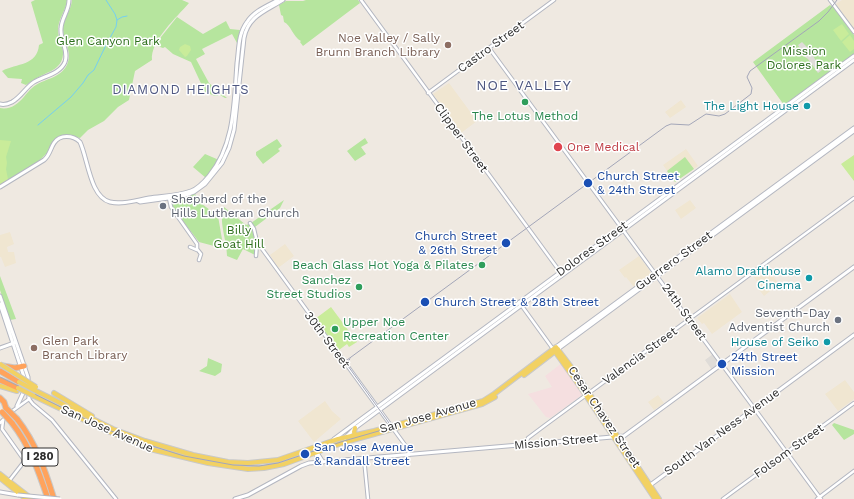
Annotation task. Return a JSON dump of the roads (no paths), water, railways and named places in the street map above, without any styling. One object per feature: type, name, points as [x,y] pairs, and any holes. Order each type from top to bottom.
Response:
[{"type":"highway","points":[[0,365],[13,368],[22,366]]},
{"type":"highway","points":[[0,372],[19,382]]},
{"type":"highway","points":[[0,379],[18,390]]},
{"type":"highway","points":[[0,398],[4,402],[6,408]]},
{"type":"highway","name":"I 280","points":[[0,402],[17,419],[38,452],[54,499]]},
{"type":"highway","name":"I 280","points":[[1,411],[12,423],[33,456],[48,499]]},
{"type":"main road","points":[[0,104],[8,104],[13,102],[32,83],[57,71],[63,66],[66,53],[61,36],[61,28],[69,0]]},
{"type":"main road","points":[[138,201],[191,191],[204,182],[216,167],[225,151],[230,135],[242,30],[247,21],[256,13],[278,0]]},
{"type":"main road","points":[[0,187],[47,157],[56,140],[65,137],[74,137],[81,144],[95,188],[101,197],[108,201],[140,202],[189,194],[199,189],[208,181],[222,162],[229,148],[234,130],[246,29],[259,13],[283,0]]},
{"type":"main road","name":"Dolores Street","points":[[331,442],[359,423],[846,64],[854,56]]},
{"type":"main road","name":"Dolores Street","points":[[846,64],[854,60]]},
{"type":"main road","name":"Guerrero Street","points":[[495,395],[854,130]]},
{"type":"main road","name":"Mission Street","points":[[235,499],[248,495],[301,466],[321,462],[410,455],[526,442],[616,437],[630,432],[854,267]]},
{"type":"main road","points":[[0,296],[22,366],[26,395],[29,399]]},
{"type":"main road","points":[[0,304],[15,343]]},
{"type":"main road","name":"South Van Ness Avenue","points":[[648,486],[854,335]]},
{"type":"main road","points":[[0,348],[15,343]]},
{"type":"main road","name":"Cesar Chavez Street","points":[[556,349],[616,437],[655,499]]},
{"type":"main road","points":[[0,365],[35,389]]},
{"type":"main road","points":[[22,366],[28,380],[29,399]]},
{"type":"main road","points":[[19,382],[35,389]]},
{"type":"main road","name":"San Jose Avenue","points":[[0,386],[18,390],[150,449],[217,465],[243,468],[264,468],[284,464],[338,444],[482,404],[495,395]]},
{"type":"main road","points":[[17,406],[25,389]]},
{"type":"main road","name":"San Jose Avenue","points":[[35,389],[108,427],[131,437],[172,450],[238,463],[253,464],[273,461],[345,438],[392,428]]},
{"type":"main road","points":[[54,393],[108,427]]},
{"type":"main road","name":"Dolores Street","points":[[345,438],[359,423]]},
{"type":"main road","points":[[355,428],[354,432],[356,435]]},
{"type":"main road","points":[[338,444],[345,438]]},
{"type":"main road","points":[[314,448],[321,457]]},
{"type":"main road","points":[[321,462],[321,457],[324,450]]},
{"type":"main road","points":[[317,452],[321,462]]},
{"type":"main road","points":[[0,474],[26,499]]},
{"type":"main road","points":[[0,478],[32,499]]},
{"type":"main road","name":"Cesar Chavez Street","points":[[648,486],[659,499]]},
{"type":"main road","points":[[0,492],[61,499]]},
{"type":"street","name":"Clipper Street","points":[[361,0],[561,274]]},
{"type":"street","name":"Castro Street","points":[[428,93],[554,0]]},
{"type":"street","points":[[830,0],[854,32]]},
{"type":"street","name":"24th Street","points":[[489,48],[787,452],[819,498]]},
{"type":"street","points":[[169,198],[171,208],[197,244],[200,254],[199,260]]},
{"type":"street","name":"Valencia Street","points":[[526,442],[529,437],[854,198]]},
{"type":"street","name":"30th Street","points":[[250,223],[254,229],[257,242],[409,451],[410,455]]},
{"type":"street","points":[[256,256],[257,242]]},
{"type":"street","points":[[190,247],[198,250]]},
{"type":"street","name":"Cesar Chavez Street","points":[[520,304],[546,339],[556,349]]},
{"type":"street","points":[[0,423],[17,406],[29,399],[52,420],[116,499]]},
{"type":"street","name":"Folsom Street","points":[[723,499],[854,403]]},
{"type":"street","points":[[3,420],[2,427],[5,433],[24,460],[8,482]]},
{"type":"street","points":[[364,458],[368,499]]},
{"type":"street","points":[[819,498],[854,471]]},
{"type":"waterway","points":[[38,125],[71,97],[88,75],[94,70],[116,27],[117,20],[115,14],[106,0]]},
{"type":"waterway","points":[[117,20],[127,16]]},
{"type":"tram line","points":[[331,344],[342,360],[347,360],[666,126],[671,124],[689,125],[706,114],[719,116],[725,114],[751,94],[752,88],[747,77],[750,71],[819,21],[837,0]]},
{"type":"tram line","points":[[0,377],[97,425],[130,439],[184,456],[233,465],[259,466],[278,463],[389,428],[389,423],[348,366],[347,362],[350,359]]},
{"type":"place","name":"Noe Valley / Sally Brunn Branch Library","points":[[448,45]]},
{"type":"place","name":"The Lotus Method","points":[[525,102]]},
{"type":"place","name":"The Light House","points":[[807,106]]},
{"type":"place","name":"One Medical","points":[[558,147]]},
{"type":"place","name":"Church Street & 24th Street","points":[[588,183]]},
{"type":"place","name":"Shepherd of the Hills Lutheran Church","points":[[163,206]]},
{"type":"place","name":"Church Street & 26th Street","points":[[506,243]]},
{"type":"place","name":"Beach Glass Hot Yoga & Pilates","points":[[482,265]]},
{"type":"place","name":"Alamo Drafthouse Cinema","points":[[809,278]]},
{"type":"place","name":"Sanchez Street Studios","points":[[359,287]]},
{"type":"place","name":"Church Street & 28th Street","points":[[425,302]]},
{"type":"place","name":"Seventh-Day Adventist Church","points":[[838,320]]},
{"type":"place","name":"Upper Noe Recreation Center","points":[[335,329]]},
{"type":"place","name":"House of Seiko","points":[[827,342]]},
{"type":"place","name":"Glen Park Branch Library","points":[[34,348]]},
{"type":"place","name":"24th Street Mission","points":[[722,364]]},
{"type":"place","name":"San Jose Avenue & Randall Street","points":[[305,454]]},
{"type":"district","name":"NOE VALLEY","points":[[524,86]]},
{"type":"district","name":"DIAMOND HEIGHTS","points":[[181,90]]},
{"type":"park label","name":"Glen Canyon Park","points":[[108,41]]},
{"type":"park label","name":"Mission Dolores Park","points":[[804,58]]},
{"type":"park label","name":"Billy Goat Hill","points":[[239,237]]}]
